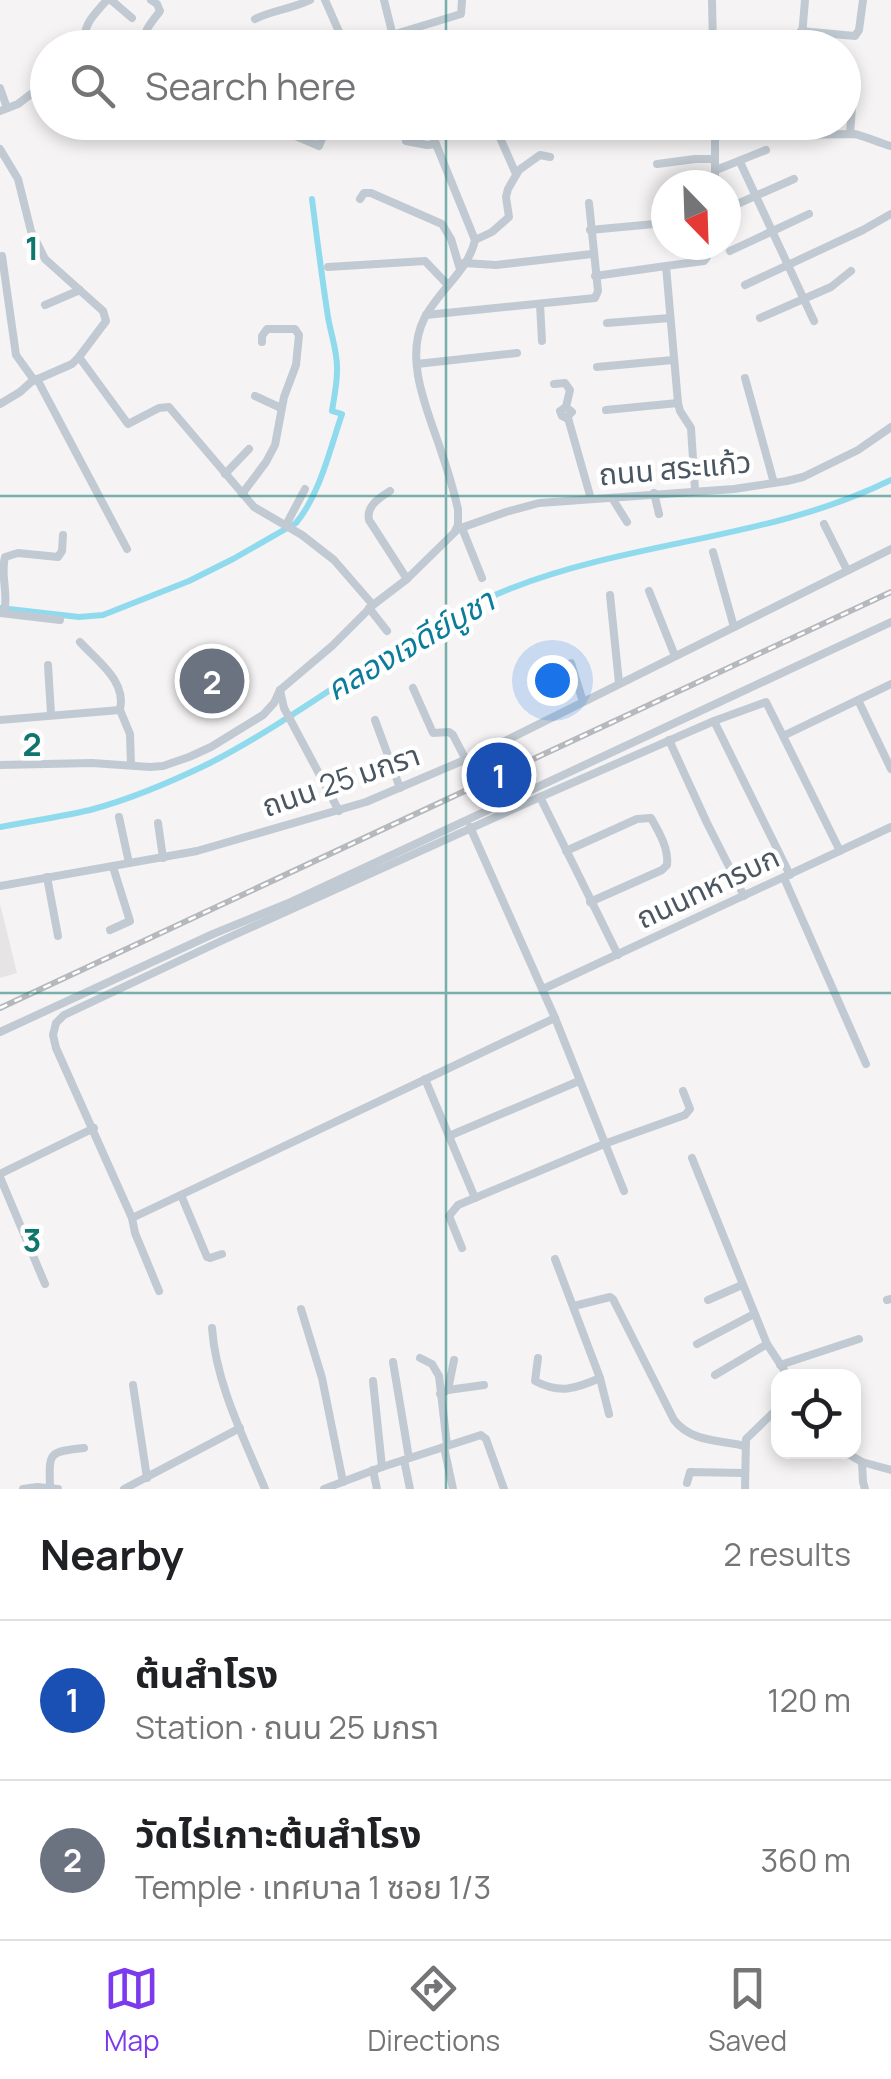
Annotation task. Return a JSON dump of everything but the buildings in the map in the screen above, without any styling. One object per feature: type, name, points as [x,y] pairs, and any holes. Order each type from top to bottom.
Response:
[{"type":"street","points":[[84,30],[109,0],[132,18]]},
{"type":"street","points":[[147,30],[160,11],[150,0]]},
{"type":"street","points":[[255,19],[310,0]]},
{"type":"street","points":[[325,0],[338,30]]},
{"type":"street","points":[[384,0],[390,30]]},
{"type":"street","points":[[425,30],[461,14],[462,0]]},
{"type":"street","points":[[712,0],[713,30]]},
{"type":"street","points":[[801,30],[805,0]]},
{"type":"street","points":[[859,30],[863,0]]},
{"type":"street","points":[[0,88],[4,109],[30,96]]},
{"type":"street","points":[[861,135],[891,146]]},
{"type":"street","points":[[434,140],[476,240],[474,249],[420,327],[417,364],[425,408],[458,508],[458,530],[482,578]]},
{"type":"street","points":[[501,140],[516,174]]},
{"type":"street","points":[[714,140],[716,170],[766,150]]},
{"type":"street","points":[[406,141],[436,144]]},
{"type":"street","points":[[0,149],[22,188],[36,244],[45,260],[104,311],[106,320],[76,361],[36,379],[0,404]]},
{"type":"street","points":[[476,240],[510,217],[506,196],[516,174],[540,154],[550,157]]},
{"type":"street","points":[[656,164],[715,159]]},
{"type":"street","points":[[740,162],[814,321]]},
{"type":"street","points":[[741,202],[794,179]]},
{"type":"street","points":[[360,199],[364,193],[371,193],[442,224],[462,266]]},
{"type":"street","points":[[426,315],[595,298],[598,292],[589,203]]},
{"type":"street","points":[[741,246],[809,214]]},
{"type":"street","points":[[745,284],[891,214]]},
{"type":"street","points":[[590,230],[651,224]]},
{"type":"street","points":[[462,266],[592,254]]},
{"type":"street","points":[[2,256],[5,323],[16,355],[36,379],[127,549]]},
{"type":"street","points":[[596,276],[705,260]]},
{"type":"street","points":[[328,267],[425,262],[447,284]]},
{"type":"street","points":[[666,266],[678,402],[692,428],[695,490]]},
{"type":"street","points":[[760,318],[839,282],[851,270]]},
{"type":"street","points":[[45,306],[80,290]]},
{"type":"street","points":[[540,304],[542,341]]},
{"type":"street","points":[[607,323],[670,318]]},
{"type":"street","points":[[242,494],[272,454],[281,408],[296,366],[300,335],[292,329],[267,329],[262,342]]},
{"type":"street","points":[[0,338],[12,338]]},
{"type":"street","points":[[417,364],[518,353]]},
{"type":"street","points":[[597,367],[673,360]]},
{"type":"street","points":[[76,361],[128,424],[169,407],[261,512],[334,560],[387,632]]},
{"type":"street","points":[[744,378],[774,484]]},
{"type":"street","points":[[554,384],[570,388],[566,407],[572,411],[568,418],[591,499]]},
{"type":"street","points":[[255,396],[281,408]]},
{"type":"street","points":[[606,410],[678,402]]},
{"type":"street","name":"ถนน สระแก้ว","points":[[458,530],[527,506],[774,484],[803,477],[858,450],[891,428]]},
{"type":"street","points":[[225,474],[249,449]]},
{"type":"street","points":[[289,527],[305,489]]},
{"type":"street","points":[[390,492],[369,510],[369,520],[407,579]]},
{"type":"street","points":[[654,494],[659,514]]},
{"type":"street","points":[[612,498],[627,522]]},
{"type":"street","points":[[824,524],[848,570]]},
{"type":"street","points":[[0,765],[164,766],[211,747],[263,715],[280,690],[458,530]]},
{"type":"street","points":[[60,620],[4,611],[7,597],[2,568],[5,556],[14,553],[58,558],[63,535]]},
{"type":"street","name":"ถนน 25 มกรา","points":[[0,886],[217,846],[339,811],[400,788],[466,760],[891,549]]},
{"type":"street","points":[[713,552],[734,626]]},
{"type":"street","points":[[649,591],[674,656]]},
{"type":"street","points":[[610,595],[619,684]]},
{"type":"street","points":[[0,1032],[291,902],[891,622]]},
{"type":"street","points":[[80,642],[117,684],[122,700],[120,710],[130,734],[131,765]]},
{"type":"street","points":[[571,662],[583,702]]},
{"type":"street","points":[[48,665],[52,714]]},
{"type":"street","points":[[783,736],[891,684]]},
{"type":"street","points":[[413,688],[434,733],[453,735],[466,760]]},
{"type":"street","points":[[280,690],[284,708],[339,811]]},
{"type":"street","points":[[858,700],[886,748],[891,768]]},
{"type":"street","points":[[160,1291],[94,1128],[56,1048],[53,1035],[56,1023],[64,1015],[540,797],[766,702],[840,851]]},
{"type":"street","points":[[0,720],[120,710]]},
{"type":"street","points":[[375,720],[400,788]]},
{"type":"street","points":[[714,721],[787,876],[866,1064]]},
{"type":"street","points":[[670,740],[744,896]]},
{"type":"street","points":[[540,797],[618,955]]},
{"type":"street","points":[[119,816],[129,864]]},
{"type":"street","points":[[467,818],[543,989],[624,1191]]},
{"type":"street","points":[[566,851],[637,819],[650,818],[667,851],[668,865],[662,870],[590,902]]},
{"type":"street","points":[[158,823],[163,858]]},
{"type":"street","name":"ถนนทหารบก","points":[[543,989],[891,827]]},
{"type":"street","points":[[110,930],[130,921],[113,867]]},
{"type":"street","points":[[47,878],[58,936]]},
{"type":"street","points":[[132,1218],[555,1018]]},
{"type":"street","points":[[426,1079],[475,1198]]},
{"type":"street","points":[[450,1136],[579,1081]]},
{"type":"street","points":[[462,1248],[450,1216],[458,1205],[685,1115],[690,1109],[684,1091]]},
{"type":"street","points":[[45,1284],[0,1176],[94,1128]]},
{"type":"street","points":[[692,1158],[754,1314],[783,1369]]},
{"type":"street","points":[[181,1195],[207,1257],[222,1254]]},
{"type":"street","points":[[555,1260],[600,1378],[609,1414]]},
{"type":"street","points":[[708,1300],[742,1285]]},
{"type":"street","points":[[574,1306],[613,1299],[683,1431],[744,1446]]},
{"type":"street","points":[[301,1309],[322,1378],[343,1482]]},
{"type":"street","points":[[698,1344],[754,1314]]},
{"type":"street","points":[[212,1328],[215,1358],[265,1489]]},
{"type":"street","points":[[780,1365],[859,1338]]},
{"type":"street","points":[[715,1374],[767,1344]]},
{"type":"street","points":[[420,1358],[436,1370],[444,1392],[446,1446],[454,1489]]},
{"type":"street","points":[[538,1358],[535,1380],[542,1384],[572,1390],[600,1378]]},
{"type":"street","points":[[444,1392],[454,1360]]},
{"type":"street","points":[[393,1362],[410,1489]]},
{"type":"street","points":[[373,1381],[377,1489]]},
{"type":"street","points":[[133,1385],[147,1478]]},
{"type":"street","points":[[444,1392],[484,1385]]},
{"type":"street","points":[[745,1489],[744,1446],[748,1436],[771,1415]]},
{"type":"street","points":[[124,1489],[240,1428]]},
{"type":"street","points":[[324,1489],[484,1436],[504,1489]]},
{"type":"street","points":[[23,1489],[54,1488],[50,1466],[53,1455],[84,1448]]},
{"type":"street","points":[[857,1459],[891,1470]]},
{"type":"street","points":[[862,1462],[865,1489]]},
{"type":"street","points":[[688,1483],[690,1472],[745,1473]]},
{"type":"shaded area","points":[[0,904],[17,973],[0,978]]},
{"type":"waterway","points":[[0,608],[79,617],[103,615],[189,581],[296,523],[318,485],[342,414],[332,411],[336,358],[312,199]]},
{"type":"waterway","name":"คลองเจดีย์บูชา","points":[[0,827],[105,806],[195,770],[248,742],[433,626],[512,588],[606,559],[799,515],[891,480]]},
{"type":"railway","points":[[0,1008],[891,592]]},
{"type":"place","name":"วัดไร่เกาะต้นสำโรง","points":[[212,681]]},
{"type":"place","name":"ต้นสำโรง","points":[[499,775]]}]
